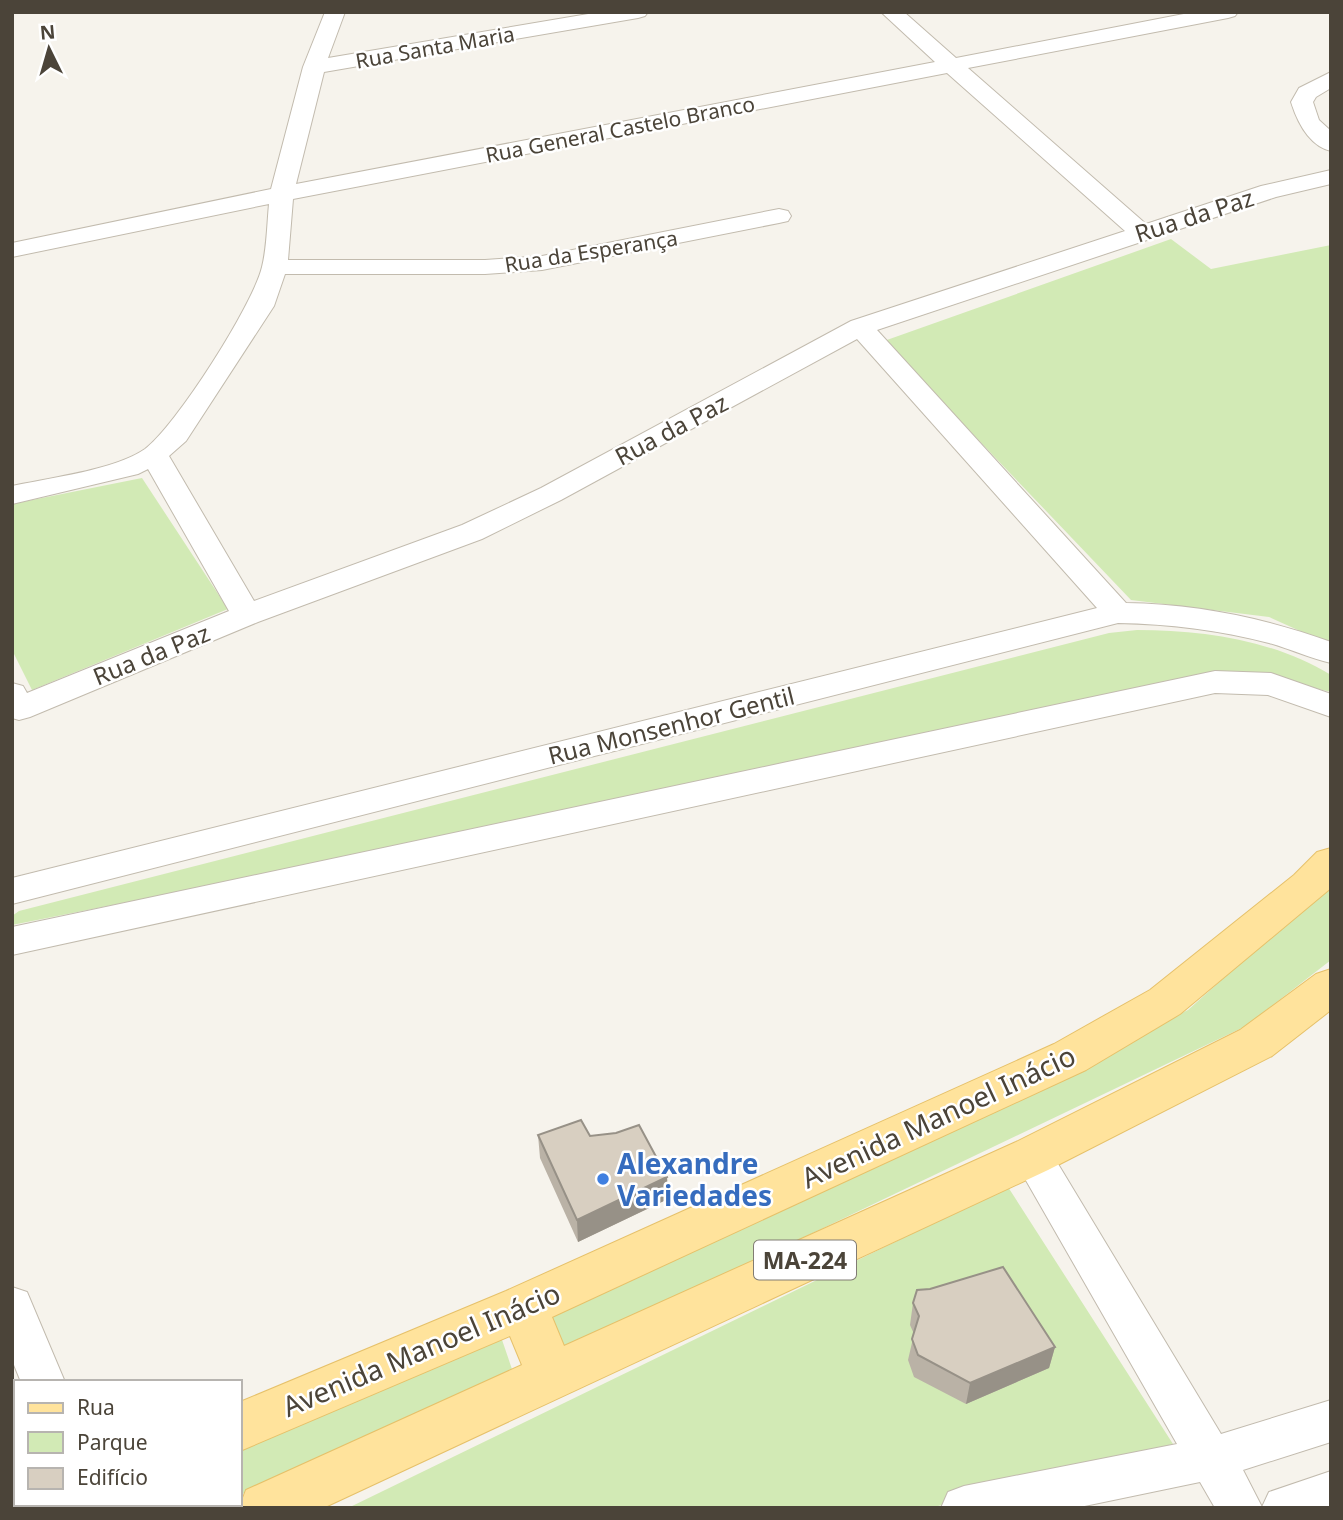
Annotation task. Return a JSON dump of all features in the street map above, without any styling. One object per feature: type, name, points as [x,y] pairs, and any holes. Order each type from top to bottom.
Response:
[{"type":"main road","name":"Avenida Manoel Inácio","points":[[242,1426],[523,1307],[1070,1057],[1165,1002],[1308,886],[1331,863]]},
{"type":"main road","name":"MA-224","points":[[265,1508],[1032,1156],[1256,1042],[1331,986]]},
{"type":"main road","points":[[523,1307],[551,1376]]},
{"type":"street","points":[[12,495],[128,468],[154,456],[176,435],[261,306],[275,267],[282,194],[314,67],[335,12]]},
{"type":"street","name":"Rua Santa Maria","points":[[314,67],[638,12]]},
{"type":"street","points":[[891,12],[1141,232]]},
{"type":"street","name":"Rua General Castelo Branco","points":[[12,250],[282,194],[1228,12]]},
{"type":"street","points":[[1331,78],[1307,93],[1302,102],[1309,122],[1331,144]]},
{"type":"street","name":"Rua da Paz","points":[[16,701],[472,532],[551,494],[860,327],[1269,191],[1331,177]]},
{"type":"street","name":"Rua da Esperança","points":[[275,267],[485,267],[542,263],[779,216]]},
{"type":"street","points":[[860,327],[1118,613]]},
{"type":"street","points":[[154,456],[247,615]]},
{"type":"street","name":"Rua Monsenhor Gentil","points":[[12,891],[1118,613],[1155,612],[1287,636],[1331,653]]},
{"type":"street","points":[[12,941],[1215,682],[1271,684],[1331,706]]},
{"type":"street","points":[[1032,1156],[1240,1508]]},
{"type":"street","points":[[12,1307],[42,1380]]},
{"type":"street","points":[[964,1508],[1209,1459],[1331,1421]]},
{"type":"street","points":[[1285,1508],[1331,1493]]},
{"type":"green space","points":[[1171,239],[1211,269],[1331,245],[1331,645],[1269,617],[1131,600],[884,341]]},
{"type":"green space","points":[[142,478],[228,609],[32,690],[12,650],[12,504]]},
{"type":"green space","points":[[1137,630],[1212,635],[1262,645],[1309,663],[1331,675],[1331,692],[1264,676],[12,925],[12,916],[19,911],[1109,633]]},
{"type":"green space","points":[[1331,882],[1331,960],[1246,1026],[564,1352],[547,1319],[1188,1010]]},
{"type":"green space","points":[[1008,1187],[1173,1444],[924,1508],[348,1508]]},
{"type":"green space","points":[[500,1334],[515,1378],[242,1494],[242,1448]]},
{"type":"building","name":"Alexandre Variedades","points":[[581,1120],[590,1136],[616,1133],[639,1125],[667,1177],[577,1220],[538,1135]]},
{"type":"building","points":[[1003,1267],[1055,1347],[970,1383],[918,1355],[912,1339],[919,1316],[913,1303],[917,1290],[930,1289]]},
{"type":"place","name":"Alexandre Variedades","points":[[603,1179]]}]
